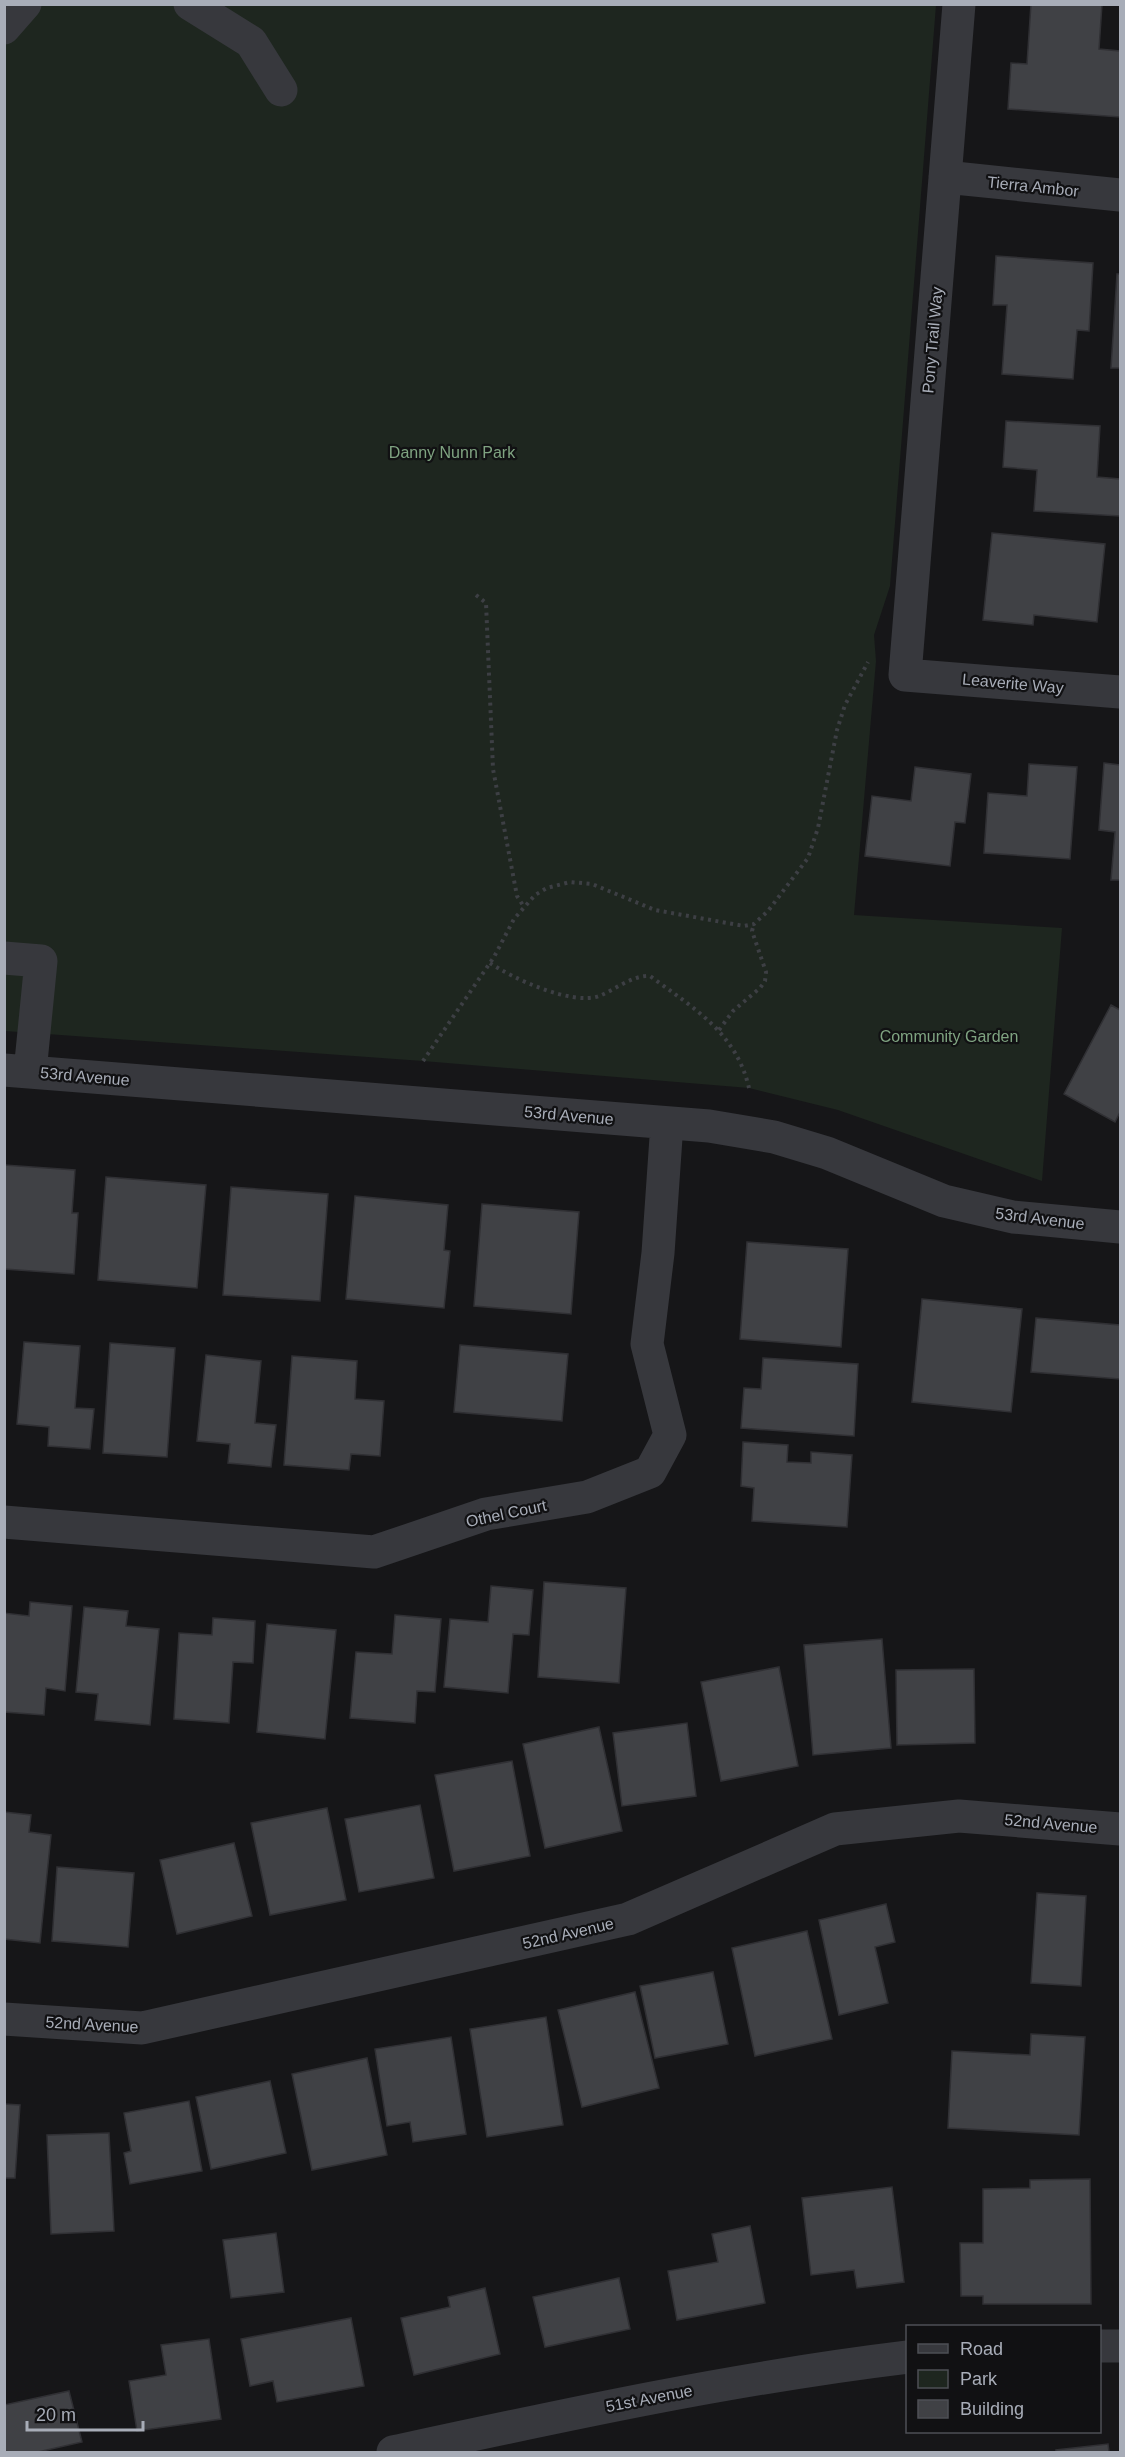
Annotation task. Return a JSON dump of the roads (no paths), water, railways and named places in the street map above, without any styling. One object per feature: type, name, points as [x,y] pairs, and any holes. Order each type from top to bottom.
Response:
[{"type":"street","points":[[4,28],[25,4]]},
{"type":"street","points":[[190,4],[251,42],[281,90]]},
{"type":"street","name":"Pony Trail Way","points":[[890,668],[945,177],[959,4]]},
{"type":"street","name":"Tierra Ambor","points":[[945,177],[1120,195]]},
{"type":"street","name":"Leaverite Way","points":[[890,668],[1120,692]]},
{"type":"street","points":[[4,958],[41,961],[17,1071]]},
{"type":"street","name":"53rd Avenue","points":[[17,1071],[667,1123],[774,1137],[827,1153],[944,1201],[1013,1217],[1120,1227]]},
{"type":"street","name":"Othel Court","points":[[4,1522],[374,1552],[486,1514],[587,1497],[650,1472],[670,1435],[647,1344],[658,1253],[667,1123]]},
{"type":"street","name":"52nd Avenue","points":[[4,2019],[142,2028],[628,1919],[835,1829],[959,1816],[1120,1829]]},
{"type":"street","points":[[1101,2346],[1120,2346]]},
{"type":"street","name":"51st Avenue","points":[[393,2452],[633,2400],[776,2374],[906,2357]]},
{"type":"park label","name":"Danny Nunn Park","points":[[452,452]]},
{"type":"park label","name":"Community Garden","points":[[949,1036]]}]
